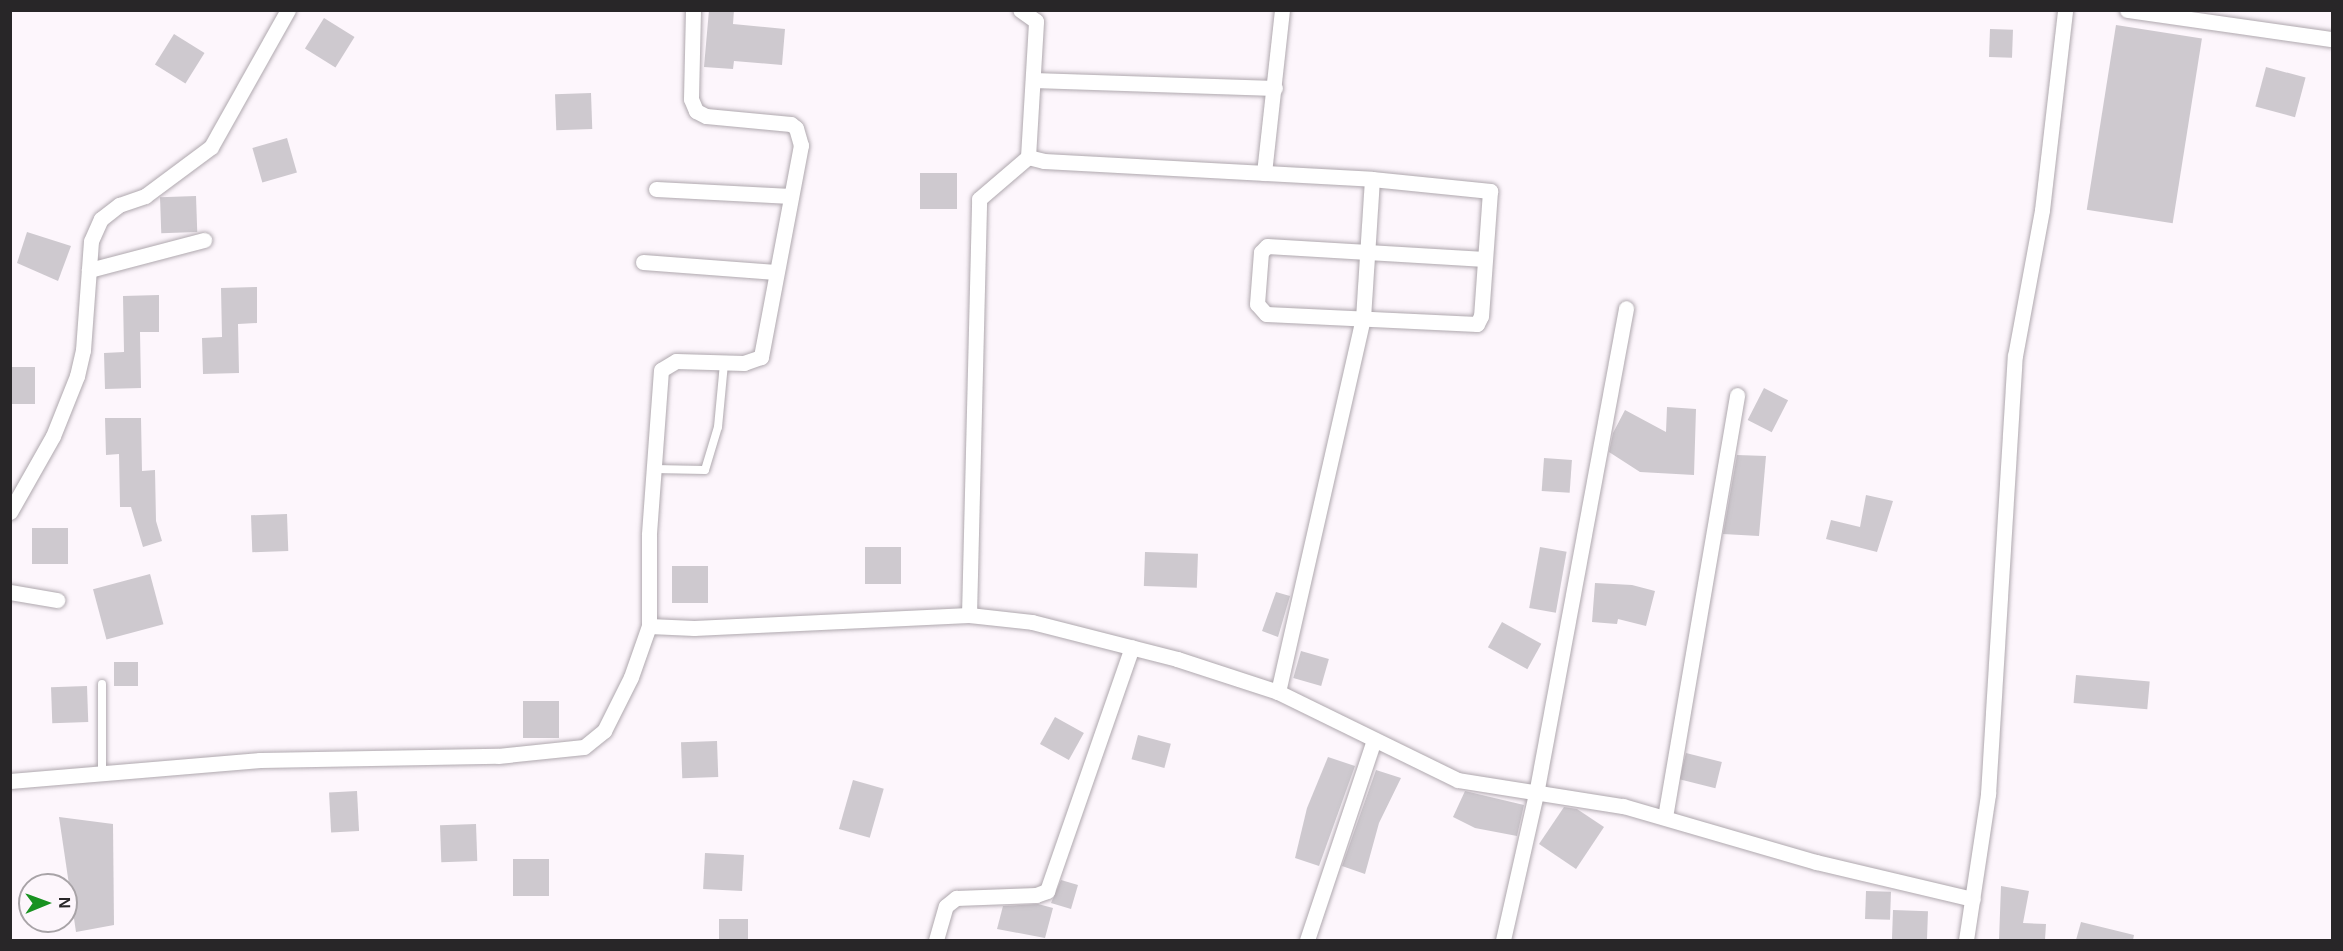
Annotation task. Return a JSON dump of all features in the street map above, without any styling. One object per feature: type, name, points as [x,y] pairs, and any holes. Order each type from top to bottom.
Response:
[{"type":"street","points":[[10,512],[53,436],[72,391],[83,351],[91,241],[101,219],[119,205],[164,184],[211,147],[288,10]]},
{"type":"street","points":[[10,781],[260,760],[498,756],[584,747],[604,731],[631,677],[649,626],[654,469],[664,365],[676,361],[751,363],[760,357],[801,145],[796,128],[784,122],[706,116],[693,105],[693,10]]},
{"type":"street","points":[[969,615],[979,199],[1028,156],[1040,16],[1020,10]]},
{"type":"street","points":[[1264,173],[1282,11],[1275,10]]},
{"type":"street","points":[[1966,940],[1989,783],[2015,356],[2042,210],[2065,10]]},
{"type":"street","points":[[2127,10],[2332,39]]},
{"type":"street","points":[[1033,80],[1275,88]]},
{"type":"street","points":[[1028,156],[1044,161],[1372,178],[1490,191],[1485,259],[1480,321],[1477,324],[1260,311],[1261,252],[1272,244],[1485,259]]},
{"type":"street","points":[[1278,692],[1363,318],[1372,178]]},
{"type":"street","points":[[656,189],[791,196]]},
{"type":"street","points":[[89,270],[204,240]]},
{"type":"street","points":[[643,262],[776,272]]},
{"type":"street","points":[[1503,940],[1536,795],[1626,308]]},
{"type":"street","points":[[1665,818],[1737,395]]},
{"type":"street","points":[[10,592],[57,600]]},
{"type":"street","points":[[649,626],[694,628],[969,615],[1032,622],[1132,647],[1278,692],[1458,780],[1536,795],[1623,806],[1816,862],[1973,898]]},
{"type":"street","points":[[936,940],[946,906],[956,898],[1036,896],[1047,891],[1132,647]]},
{"type":"street","points":[[1307,940],[1374,740]]},
{"type":"lane","points":[[654,469],[705,470],[718,427],[724,363]]},
{"type":"lane","points":[[102,684],[102,774]]},
{"type":"building","points":[[709,10],[734,10],[733,24],[785,29],[782,65],[734,61],[733,69],[704,67]]},
{"type":"building","points":[[324,18],[355,37],[335,68],[305,49]]},
{"type":"building","points":[[2116,25],[2202,39],[2173,223],[2087,210]]},
{"type":"building","points":[[1990,29],[2013,30],[2012,58],[1989,57]]},
{"type":"building","points":[[174,34],[205,53],[185,84],[155,65]]},
{"type":"building","points":[[2266,67],[2306,78],[2295,117],[2255,107]]},
{"type":"building","points":[[591,93],[592,129],[556,130],[555,94]]},
{"type":"building","points":[[287,138],[297,173],[262,183],[252,148]]},
{"type":"building","points":[[920,173],[957,173],[957,209],[920,209]]},
{"type":"building","points":[[196,196],[197,232],[161,233],[160,197]]},
{"type":"building","points":[[27,232],[71,246],[58,281],[17,263]]},
{"type":"building","points":[[257,287],[257,323],[238,324],[239,373],[203,374],[202,338],[222,337],[221,288]]},
{"type":"building","points":[[159,295],[159,332],[140,332],[141,388],[105,389],[104,353],[124,352],[123,296]]},
{"type":"building","points":[[10,367],[35,367],[35,404],[10,404]]},
{"type":"building","points":[[1764,388],[1788,400],[1772,432],[1748,420]]},
{"type":"building","points":[[1667,407],[1696,409],[1694,475],[1640,472],[1609,452],[1613,433],[1625,410],[1666,432]]},
{"type":"building","points":[[105,418],[141,418],[142,471],[155,470],[156,521],[162,541],[143,547],[131,507],[120,507],[119,454],[106,455]]},
{"type":"building","points":[[1737,455],[1766,456],[1759,536],[1723,534]]},
{"type":"building","points":[[1544,458],[1572,460],[1570,493],[1542,491]]},
{"type":"building","points":[[1866,495],[1893,501],[1877,552],[1826,539],[1831,520],[1860,527]]},
{"type":"building","points":[[287,514],[288,551],[252,552],[251,515]]},
{"type":"building","points":[[32,528],[68,528],[68,564],[32,564]]},
{"type":"building","points":[[865,547],[901,547],[901,584],[865,584]]},
{"type":"building","points":[[1540,547],[1567,552],[1556,613],[1529,608]]},
{"type":"building","points":[[1145,552],[1198,554],[1197,588],[1144,586]]},
{"type":"building","points":[[672,566],[708,566],[708,603],[672,603]]},
{"type":"building","points":[[150,574],[163,624],[106,639],[93,589]]},
{"type":"building","points":[[1595,583],[1632,585],[1655,591],[1646,626],[1618,619],[1617,624],[1592,622]]},
{"type":"building","points":[[1276,592],[1290,596],[1278,637],[1262,631]]},
{"type":"building","points":[[1502,622],[1541,644],[1527,669],[1488,647]]},
{"type":"building","points":[[1301,651],[1329,659],[1321,686],[1293,678]]},
{"type":"building","points":[[114,662],[138,662],[138,686],[114,686]]},
{"type":"building","points":[[2076,675],[2150,681],[2147,709],[2074,703]]},
{"type":"building","points":[[87,686],[88,722],[52,723],[51,687]]},
{"type":"building","points":[[523,701],[559,701],[559,738],[523,738]]},
{"type":"building","points":[[1055,717],[1084,733],[1069,760],[1040,744]]},
{"type":"building","points":[[1138,735],[1171,744],[1164,768],[1132,759]]},
{"type":"building","points":[[717,741],[718,777],[682,778],[681,742]]},
{"type":"building","points":[[1686,753],[1722,762],[1715,788],[1679,779]]},
{"type":"building","points":[[1328,757],[1355,766],[1319,866],[1295,858],[1307,808]]},
{"type":"building","points":[[1376,770],[1401,778],[1379,823],[1365,874],[1342,866]]},
{"type":"building","points":[[853,780],[884,789],[870,838],[839,829]]},
{"type":"building","points":[[357,791],[359,831],[331,832],[329,792]]},
{"type":"building","points":[[1465,791],[1524,805],[1517,836],[1475,828],[1453,817]]},
{"type":"building","points":[[1564,807],[1577,809],[1604,827],[1576,869],[1539,844]]},
{"type":"building","points":[[59,817],[113,824],[114,925],[78,932],[78,873],[67,873]]},
{"type":"building","points":[[476,824],[477,861],[441,862],[440,825]]},
{"type":"building","points":[[705,853],[744,855],[742,891],[703,889]]},
{"type":"building","points":[[513,859],[549,859],[549,896],[513,896]]},
{"type":"building","points":[[1061,880],[1078,885],[1071,909],[1051,903]]},
{"type":"building","points":[[2001,886],[2029,891],[2023,923],[2046,924],[2045,940],[1999,940]]},
{"type":"building","points":[[1866,891],[1891,892],[1890,920],[1865,919]]},
{"type":"building","points":[[1038,904],[1053,908],[1045,938],[997,929],[1003,906]]},
{"type":"building","points":[[1893,910],[1928,911],[1927,940],[1892,940]]},
{"type":"building","points":[[719,919],[748,919],[748,940],[719,940]]},
{"type":"building","points":[[2081,922],[2134,935],[2133,940],[2076,940]]}]
